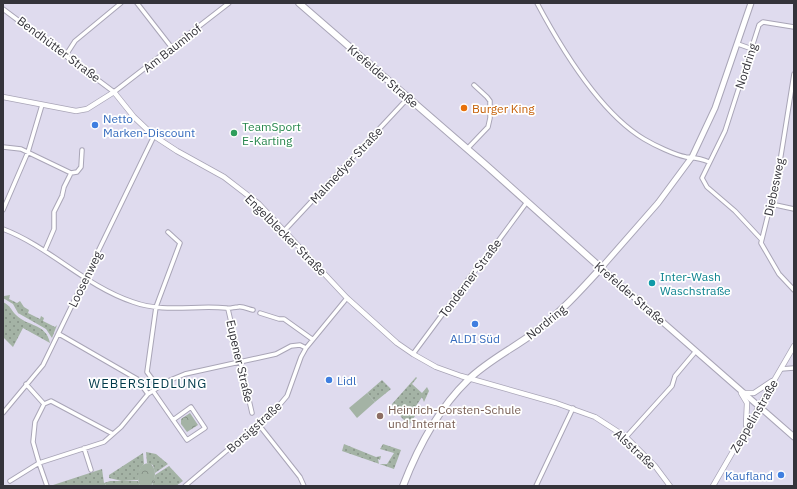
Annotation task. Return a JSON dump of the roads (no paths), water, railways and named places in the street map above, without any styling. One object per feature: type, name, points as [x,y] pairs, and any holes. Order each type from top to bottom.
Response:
[{"type":"main road","name":"Krefelder Straße","points":[[299,3],[794,437]]},
{"type":"main road","name":"Nordring","points":[[403,486],[431,428],[456,393],[469,379],[535,332],[574,298],[658,203],[692,157],[715,108],[751,4]]},
{"type":"street","points":[[66,54],[75,41],[121,3]]},
{"type":"street","points":[[137,3],[172,48]]},
{"type":"street","name":"Am Baumhof","points":[[114,92],[229,3]]},
{"type":"street","points":[[537,3],[570,61],[621,122],[644,139],[685,157],[698,157],[709,162]]},
{"type":"street","name":"Bendhütter Straße","points":[[3,9],[66,54],[114,92]]},
{"type":"street","name":"Nordring","points":[[761,239],[735,211],[704,184],[702,178],[725,131],[759,25],[763,22],[794,27]]},
{"type":"street","points":[[738,44],[752,49]]},
{"type":"street","name":"Diebesweg","points":[[761,239],[778,174],[794,74]]},
{"type":"street","points":[[467,149],[488,127],[490,118],[490,102],[487,97],[474,85]]},
{"type":"street","points":[[3,97],[70,111],[81,111],[114,92]]},
{"type":"street","name":"Engelblecker Straße","points":[[114,92],[134,117],[154,136],[177,151],[224,177],[259,204],[347,298],[397,342],[413,354],[436,367],[469,379],[573,408]]},
{"type":"street","name":"Malmedyer Straße","points":[[284,231],[408,98]]},
{"type":"street","points":[[3,210],[28,152],[42,105]]},
{"type":"street","name":"Loosenweg","points":[[3,413],[43,365],[154,136]]},
{"type":"street","points":[[3,147],[13,147],[28,152],[71,172],[77,172],[81,167],[82,150]]},
{"type":"street","points":[[45,250],[54,229],[54,212],[71,172]]},
{"type":"street","name":"Tonderner Straße","points":[[413,354],[473,273],[493,251],[496,244],[527,202]]},
{"type":"street","points":[[771,204],[794,208]]},
{"type":"street","points":[[3,229],[16,234],[45,250],[85,279],[133,302],[156,307],[179,309],[216,307],[228,309],[240,306],[253,310]]},
{"type":"street","points":[[158,387],[147,372],[156,307],[180,243],[168,232]]},
{"type":"street","points":[[761,239],[762,246],[779,274],[794,290]]},
{"type":"street","name":"Borsigstraße","points":[[185,486],[259,425],[276,409],[287,396],[301,357],[306,348],[347,298]]},
{"type":"street","name":"Eupener Straße","points":[[228,309],[252,413]]},
{"type":"street","points":[[260,313],[276,319],[284,319],[312,339]]},
{"type":"street","points":[[59,334],[137,379],[148,394]]},
{"type":"street","points":[[10,481],[39,463],[104,442],[121,427],[148,394],[158,387],[185,374],[276,354],[291,346],[300,345],[306,348]]},
{"type":"street","name":"Zeppelinstraße","points":[[713,486],[794,346]]},
{"type":"street","points":[[626,437],[672,386],[675,376],[696,351]]},
{"type":"street","points":[[781,369],[794,368]]},
{"type":"street","points":[[742,391],[751,394],[761,390],[778,376]]},
{"type":"street","points":[[26,384],[44,404]]},
{"type":"street","points":[[153,391],[173,420],[187,440],[206,428],[191,407],[173,420]]},
{"type":"street","points":[[742,391],[747,403],[746,427]]},
{"type":"street","points":[[47,486],[33,442],[35,422],[44,404],[51,401],[113,434]]},
{"type":"street","points":[[536,486],[573,408]]},
{"type":"street","name":"Alsstraße","points":[[573,408],[595,417],[626,437],[655,466],[670,486]]},
{"type":"street","points":[[259,425],[300,477],[304,486]]},
{"type":"street","points":[[84,448],[91,470]]},
{"type":"place","name":"Burger King","points":[[464,108]]},
{"type":"place","name":"Netto Marken-Discount","points":[[95,125]]},
{"type":"place","name":"TeamSport E-Karting","points":[[234,133]]},
{"type":"place","name":"Inter-Wash Waschstraße","points":[[652,283]]},
{"type":"place","name":"ALDI Süd","points":[[475,324]]},
{"type":"place","name":"Lidl","points":[[329,380]]},
{"type":"place","name":"Heinrich-Corsten-Schule und Internat","points":[[380,416]]},
{"type":"place","name":"Kaufland","points":[[781,475]]},
{"type":"district","name":"WEBERSIEDLUNG","points":[[148,383]]}]
